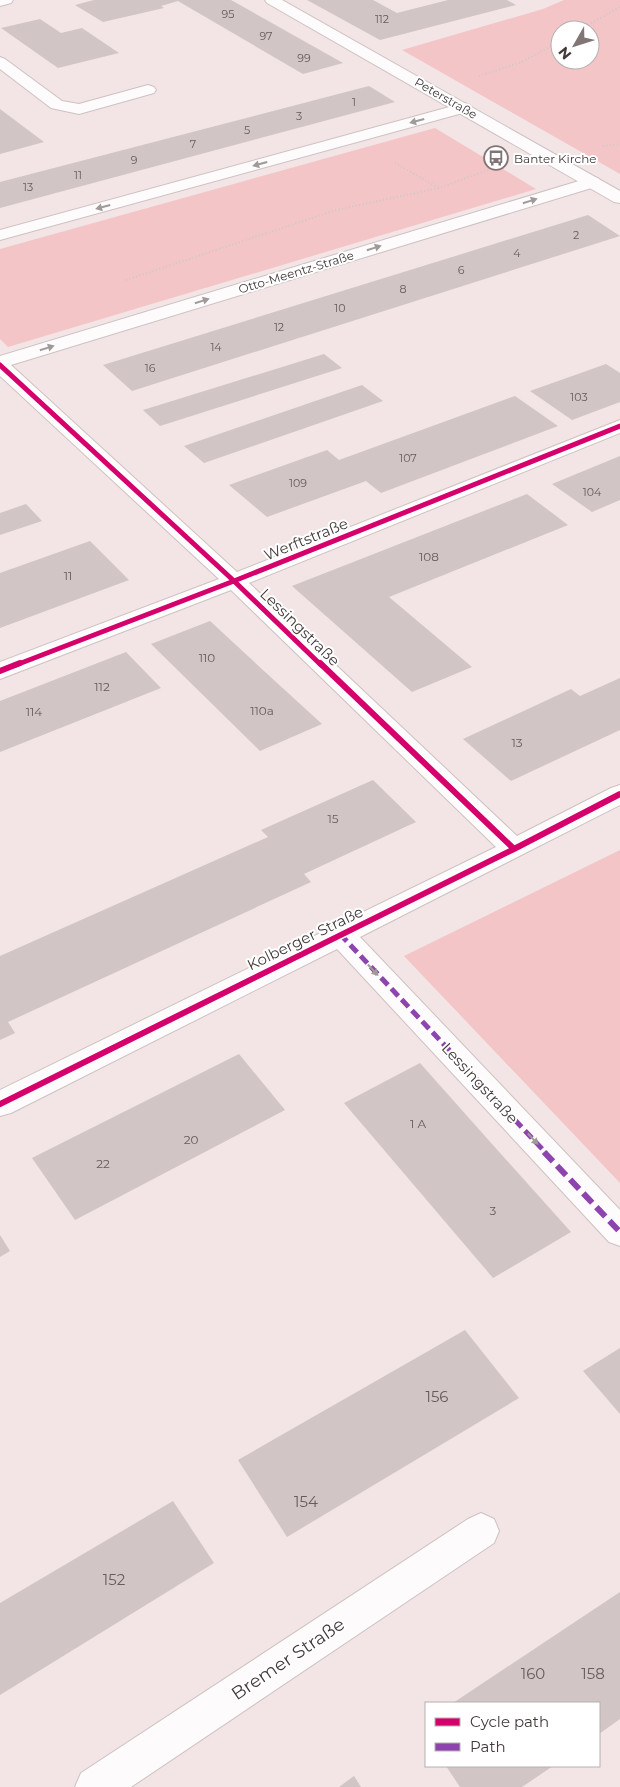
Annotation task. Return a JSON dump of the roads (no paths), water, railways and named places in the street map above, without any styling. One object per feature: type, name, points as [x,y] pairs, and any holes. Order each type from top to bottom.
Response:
[{"type":"street","points":[[0,2],[6,0]]},
{"type":"street","name":"Peterstraße","points":[[272,0],[620,198]]},
{"type":"street","points":[[0,62],[57,105],[79,109],[148,90]]},
{"type":"street","points":[[0,235],[464,108]]},
{"type":"street","name":"Otto-Meentz-Straße","points":[[0,363],[592,182]]},
{"type":"street","name":"Lessingstraße","points":[[0,363],[234,581],[514,849]]},
{"type":"street","name":"Werftstraße","points":[[0,671],[234,581],[620,426]]},
{"type":"street","name":"Kolberger Straße","points":[[0,1104],[514,849],[620,794]]},
{"type":"street","name":"Lessingstraße","points":[[340,934],[620,1232]]},
{"type":"street","name":"Bremer Straße","points":[[95,1787],[482,1531]]},
{"type":"place","name":"Banter Kirche","points":[[496,158]]}]
